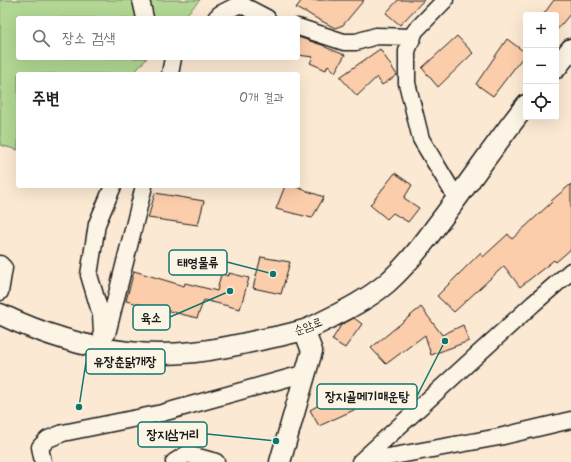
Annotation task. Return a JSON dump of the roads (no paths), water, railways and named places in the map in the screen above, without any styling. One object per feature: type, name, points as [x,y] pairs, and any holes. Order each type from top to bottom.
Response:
[{"type":"street","points":[[141,0],[145,16]]},
{"type":"street","points":[[445,0],[415,31],[407,51],[407,83],[421,138],[457,199]]},
{"type":"street","points":[[218,16],[240,2],[264,16]]},
{"type":"street","points":[[300,28],[344,42],[356,42],[376,36],[413,37]]},
{"type":"street","points":[[559,64],[571,49]]},
{"type":"street","points":[[170,72],[173,60]]},
{"type":"street","name":"순암로","points":[[0,314],[45,333],[103,349],[129,353],[154,354],[204,351],[236,346],[304,330],[342,312],[366,298],[387,283],[405,266],[457,199],[507,128],[523,109]]},
{"type":"street","points":[[103,349],[101,315],[89,275],[97,224],[112,188]]},
{"type":"street","points":[[103,349],[143,188]]},
{"type":"street","points":[[0,264],[4,268],[0,292]]},
{"type":"street","points":[[360,462],[571,271]]},
{"type":"street","points":[[280,462],[312,351],[304,330]]},
{"type":"street","points":[[42,462],[40,448],[48,440],[63,433],[162,413],[306,373]]},
{"type":"street","points":[[360,462],[499,437],[571,420]]},
{"type":"street","points":[[174,462],[187,454],[216,462]]},
{"type":"place","name":"태영물류","points":[[273,274]]},
{"type":"place","name":"육소","points":[[230,291]]},
{"type":"place","name":"장지골메기매운탕","points":[[445,341]]},
{"type":"place","name":"유장춘닭개장","points":[[79,407]]},
{"type":"place","name":"장지삼거리","points":[[276,441]]}]
